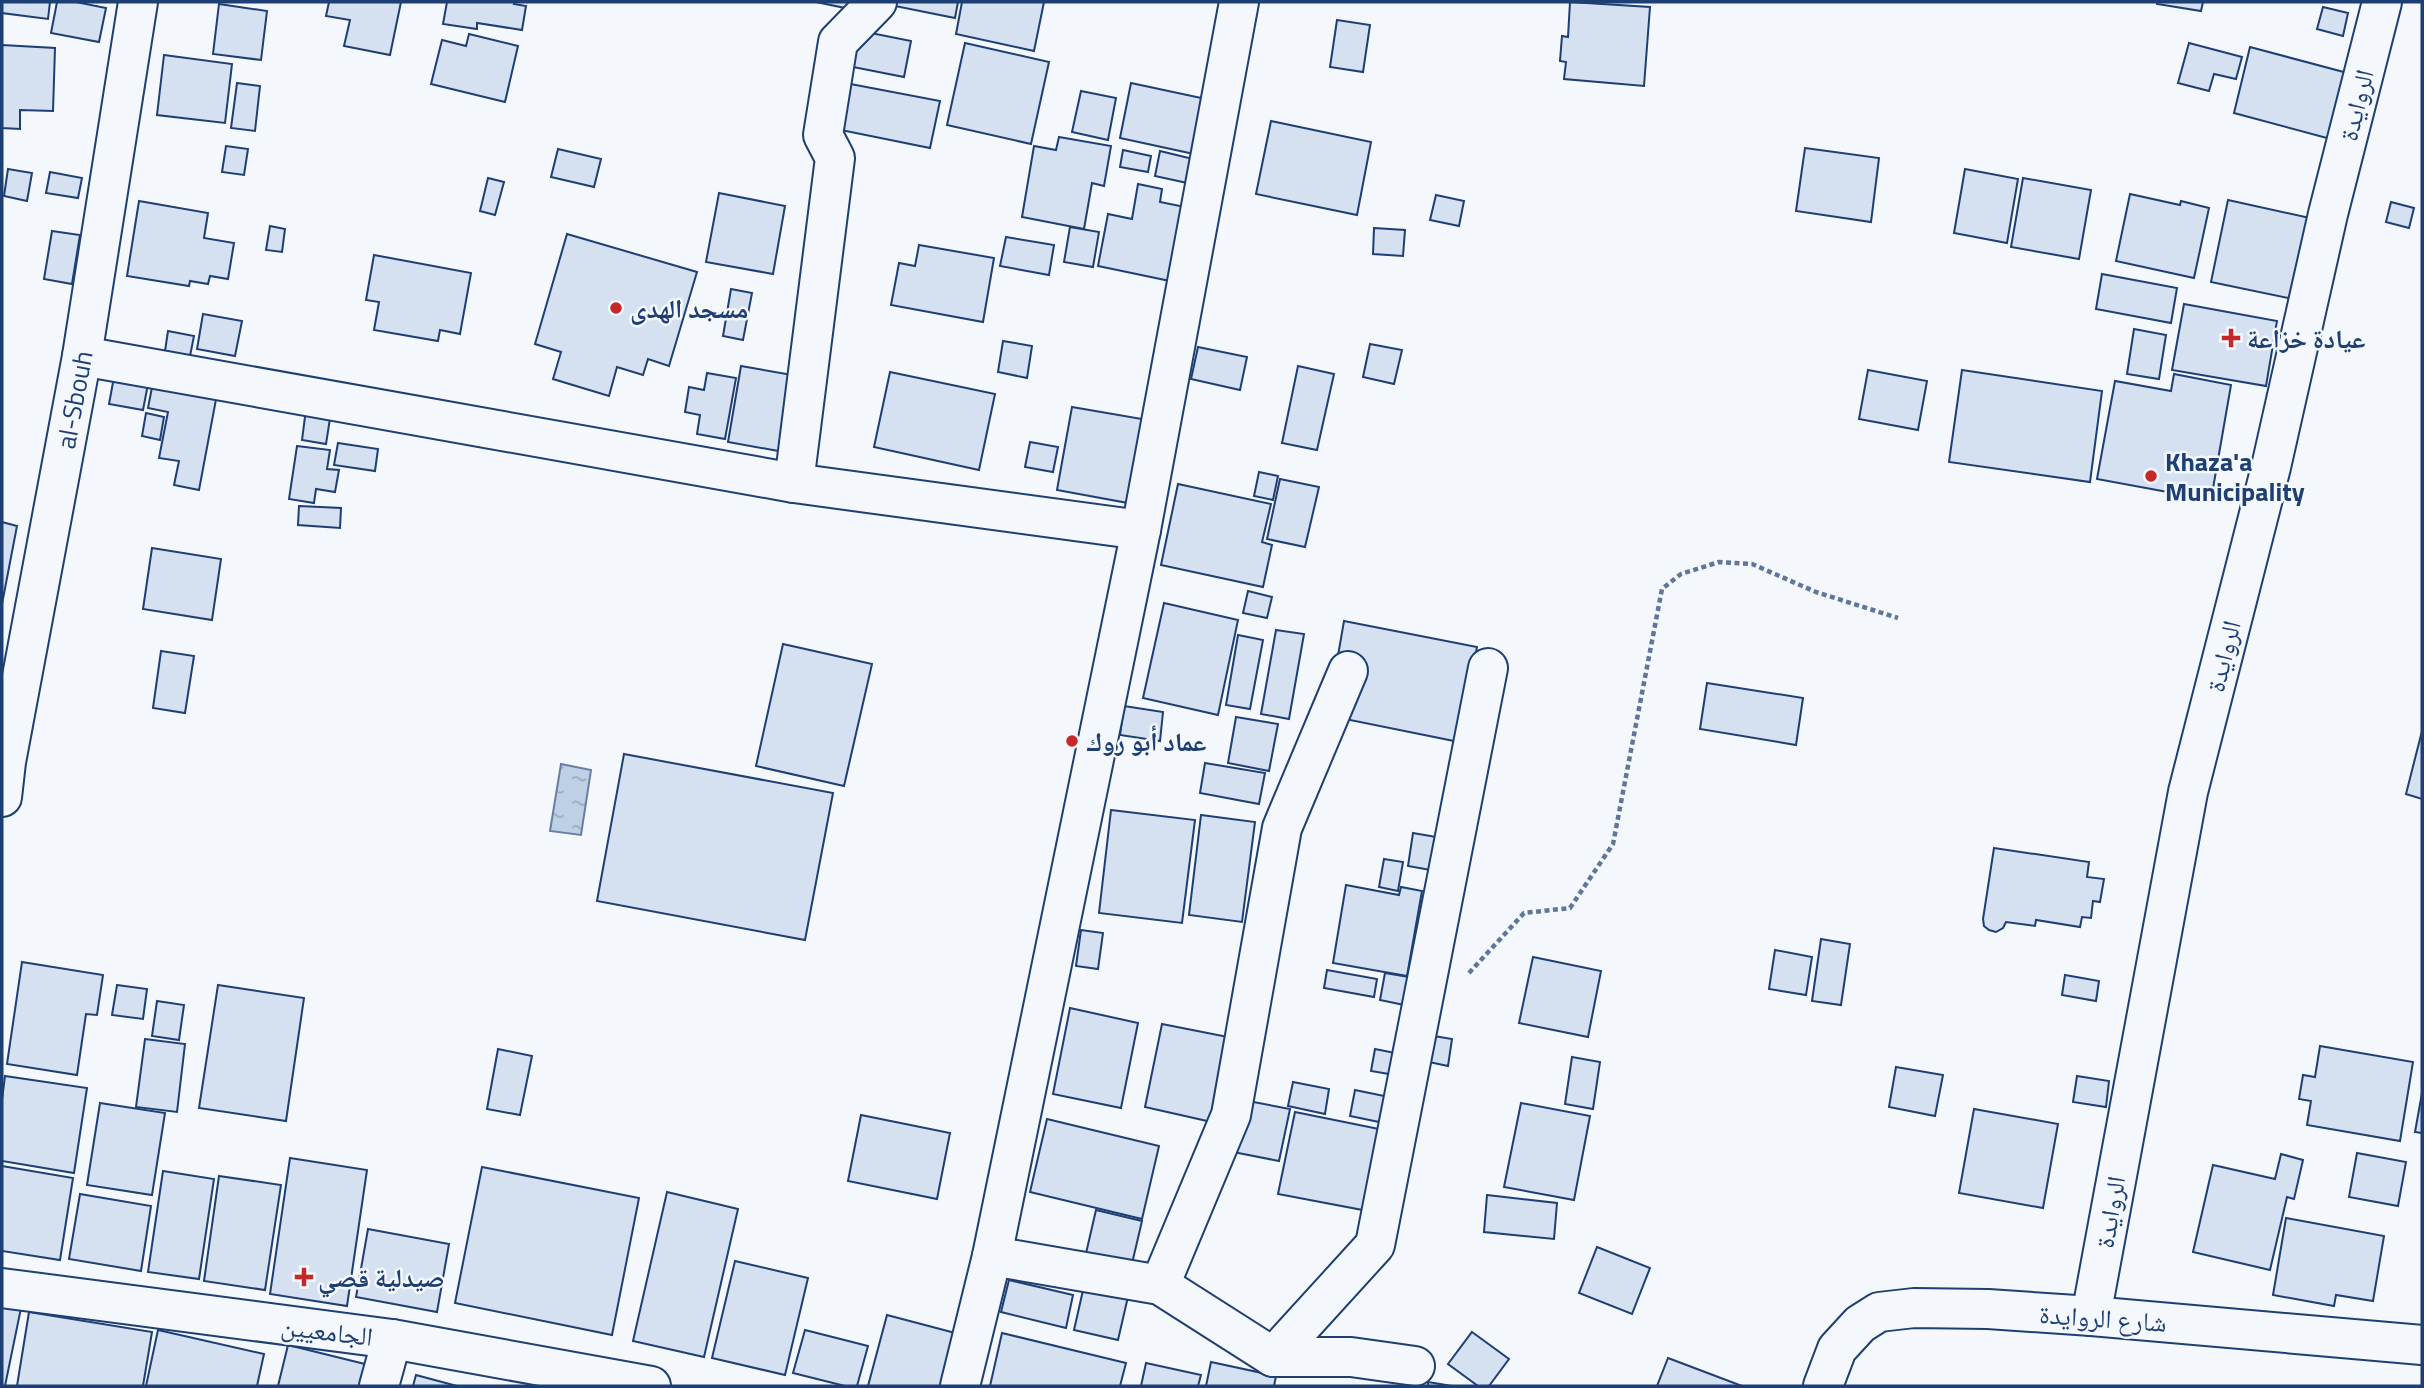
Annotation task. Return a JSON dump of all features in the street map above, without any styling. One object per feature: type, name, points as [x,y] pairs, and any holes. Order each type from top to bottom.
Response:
[{"type":"street","name":"al-Sbouh","points":[[2,797],[6,762],[82,356],[138,2]]},
{"type":"street","points":[[794,483],[835,158],[823,135],[838,42],[877,2]]},
{"type":"street","points":[[960,1386],[992,1256],[1141,530],[1239,2]]},
{"type":"street","name":"الروايدة","points":[[2091,1316],[2188,792],[2272,467],[2328,214],[2382,2]]},
{"type":"street","points":[[82,356],[794,483],[1141,530]]},
{"type":"street","points":[[1273,1357],[1375,1245],[1488,668]]},
{"type":"street","points":[[1160,1285],[1231,1115],[1282,828],[1348,671]]},
{"type":"street","points":[[992,1256],[1160,1285],[1273,1357],[1351,1357],[1415,1366]]},
{"type":"street","name":"الجامعيين","points":[[2,1288],[392,1339],[651,1386]]},
{"type":"street","name":"شارع الروايدة","points":[[1823,1386],[1837,1349],[1860,1324],[1879,1312],[1914,1308],[1988,1309],[2091,1316],[2422,1345]]},
{"type":"street","points":[[379,1386],[392,1339]]},
{"type":"path","points":[[1466,977],[1524,913],[1570,908],[1613,845],[1662,589],[1681,574],[1719,562],[1752,564],[1815,592],[1898,618]]},
{"type":"water","points":[[561,764],[591,770],[581,835],[550,831]]},
{"type":"building","points":[[2,2],[50,2],[48,19],[2,13]]},
{"type":"building","points":[[57,2],[76,2],[106,8],[99,42],[51,33]]},
{"type":"building","points":[[329,2],[401,2],[390,55],[344,46],[350,20],[326,16]]},
{"type":"building","points":[[447,2],[515,2],[514,4],[526,6],[522,30],[477,23],[477,29],[443,24]]},
{"type":"building","points":[[816,2],[852,2],[850,9]]},
{"type":"building","points":[[896,2],[958,2],[955,18],[895,6]]},
{"type":"building","points":[[962,2],[1044,2],[1034,51],[956,34]]},
{"type":"building","points":[[1570,2],[1650,7],[1644,86],[1564,79],[1566,62],[1560,61],[1562,36],[1568,37]]},
{"type":"building","points":[[2157,2],[2203,2],[2201,11]]},
{"type":"building","points":[[219,4],[267,11],[261,60],[213,54]]},
{"type":"building","points":[[2323,7],[2348,13],[2343,36],[2317,29]]},
{"type":"building","points":[[1337,20],[1370,25],[1363,72],[1330,67]]},
{"type":"building","points":[[856,30],[911,41],[904,77],[848,66]]},
{"type":"building","points":[[469,34],[518,46],[505,102],[431,84],[442,40],[466,46]]},
{"type":"building","points":[[965,43],[1049,62],[1031,144],[947,125]]},
{"type":"building","points":[[2189,43],[2242,57],[2236,79],[2214,74],[2209,91],[2178,83]]},
{"type":"building","points":[[2,45],[55,48],[53,111],[20,110],[20,129],[2,128]]},
{"type":"building","points":[[2250,47],[2355,75],[2338,141],[2234,113]]},
{"type":"building","points":[[164,55],[232,64],[225,123],[157,115]]},
{"type":"building","points":[[840,82],[940,101],[930,148],[831,128]]},
{"type":"building","points":[[237,83],[260,86],[255,131],[231,128]]},
{"type":"building","points":[[1131,83],[1206,99],[1194,154],[1120,138]]},
{"type":"building","points":[[1081,91],[1116,98],[1108,140],[1072,132]]},
{"type":"building","points":[[1271,121],[1371,142],[1357,215],[1256,194]]},
{"type":"building","points":[[1059,137],[1111,146],[1104,186],[1092,183],[1084,229],[1022,217],[1034,146],[1056,150]]},
{"type":"building","points":[[226,146],[248,149],[244,175],[222,172]]},
{"type":"building","points":[[1805,148],[1879,158],[1871,222],[1796,211]]},
{"type":"building","points":[[558,149],[601,159],[594,187],[551,177]]},
{"type":"building","points":[[1123,150],[1151,156],[1148,172],[1120,167]]},
{"type":"building","points":[[1160,151],[1197,160],[1192,184],[1155,176]]},
{"type":"building","points":[[8,169],[32,173],[27,201],[4,196]]},
{"type":"building","points":[[1965,169],[2018,179],[2007,243],[1954,233]]},
{"type":"building","points":[[50,172],[82,178],[78,198],[46,193]]},
{"type":"building","points":[[488,178],[504,182],[495,215],[480,211]]},
{"type":"building","points":[[2023,178],[2091,190],[2079,259],[2011,247]]},
{"type":"building","points":[[1138,184],[1162,189],[1160,202],[1185,207],[1170,281],[1098,266],[1108,214],[1132,219]]},
{"type":"building","points":[[719,193],[785,206],[773,274],[706,262]]},
{"type":"building","points":[[2130,194],[2180,205],[2181,201],[2209,208],[2194,278],[2116,261]]},
{"type":"building","points":[[1436,195],[1464,201],[1459,226],[1430,220]]},
{"type":"building","points":[[2228,200],[2310,218],[2293,299],[2211,282]]},
{"type":"building","points":[[139,201],[208,213],[204,238],[234,243],[228,279],[210,276],[208,284],[190,281],[189,286],[127,276]]},
{"type":"building","points":[[2391,202],[2414,208],[2409,228],[2386,222]]},
{"type":"building","points":[[270,226],[285,229],[282,252],[266,250]]},
{"type":"building","points":[[1070,227],[1099,232],[1093,267],[1064,262]]},
{"type":"building","points":[[1374,228],[1405,230],[1403,256],[1373,254]]},
{"type":"building","points":[[52,231],[80,235],[72,284],[44,279]]},
{"type":"building","name":"مسجد الهدى","points":[[567,234],[697,272],[669,366],[648,359],[643,375],[617,367],[609,396],[553,379],[561,352],[535,344]]},
{"type":"building","points":[[1006,237],[1054,245],[1049,275],[1000,266]]},
{"type":"building","points":[[919,245],[994,258],[983,322],[891,305],[899,263],[915,266]]},
{"type":"building","points":[[374,255],[471,273],[460,334],[440,330],[438,341],[374,330],[379,302],[366,300]]},
{"type":"building","points":[[2102,274],[2177,288],[2171,323],[2096,309]]},
{"type":"building","points":[[731,289],[752,293],[743,340],[723,336]]},
{"type":"building","points":[[2184,304],[2277,321],[2266,386],[2172,370]]},
{"type":"building","points":[[203,314],[242,321],[235,356],[197,349]]},
{"type":"building","points":[[2134,329],[2166,335],[2159,379],[2127,374]]},
{"type":"building","points":[[168,331],[194,336],[190,356],[165,351]]},
{"type":"building","points":[[1003,341],[1032,346],[1027,378],[998,372]]},
{"type":"building","points":[[1370,344],[1402,350],[1394,384],[1363,377]]},
{"type":"building","points":[[1198,347],[1247,357],[1240,390],[1191,379]]},
{"type":"building","points":[[741,366],[798,376],[784,452],[728,442]]},
{"type":"building","points":[[1298,366],[1334,374],[1317,450],[1282,443]]},
{"type":"building","points":[[1868,370],[1927,381],[1918,430],[1859,419]]},
{"type":"building","points":[[1962,370],[2102,391],[2090,482],[1949,462]]},
{"type":"building","points":[[890,372],[995,394],[979,470],[874,447]]},
{"type":"building","points":[[707,373],[736,378],[725,439],[697,434],[700,415],[685,412],[689,387],[704,390]]},
{"type":"building","points":[[2174,374],[2231,385],[2211,500],[2097,479],[2115,381],[2171,391]]},
{"type":"building","points":[[114,377],[148,384],[143,410],[109,404]]},
{"type":"building","points":[[153,382],[217,394],[199,490],[174,485],[179,461],[159,458],[168,412],[148,408]]},
{"type":"building","points":[[1072,407],[1142,419],[1128,503],[1057,490]]},
{"type":"building","points":[[306,409],[331,412],[326,444],[302,440]]},
{"type":"building","points":[[146,413],[164,417],[160,440],[142,436]]},
{"type":"building","points":[[1030,442],[1058,447],[1053,472],[1025,467]]},
{"type":"building","points":[[338,443],[378,449],[375,471],[334,465]]},
{"type":"building","points":[[297,446],[330,450],[327,469],[339,470],[335,492],[316,489],[314,503],[289,499]]},
{"type":"building","points":[[1259,472],[1278,476],[1273,500],[1254,496]]},
{"type":"building","points":[[1280,479],[1319,487],[1305,547],[1267,539]]},
{"type":"building","points":[[1178,484],[1271,504],[1262,542],[1272,545],[1263,587],[1161,565]]},
{"type":"building","points":[[299,506],[341,508],[340,528],[298,525]]},
{"type":"building","points":[[2,522],[17,526],[2,604]]},
{"type":"building","points":[[152,548],[221,559],[212,620],[143,609]]},
{"type":"building","points":[[1248,591],[1272,597],[1267,618],[1243,613]]},
{"type":"building","points":[[1164,603],[1238,620],[1218,715],[1143,698]]},
{"type":"building","points":[[1344,621],[1477,647],[1459,742],[1345,719],[1336,667]]},
{"type":"building","points":[[1276,630],[1304,634],[1289,719],[1261,714]]},
{"type":"building","points":[[1238,635],[1263,640],[1250,709],[1226,705]]},
{"type":"building","points":[[783,644],[872,664],[844,786],[756,766]]},
{"type":"building","points":[[161,651],[194,656],[185,713],[153,708]]},
{"type":"building","points":[[1707,683],[1803,698],[1796,745],[1700,729]]},
{"type":"building","points":[[1124,706],[1163,712],[1160,741],[1120,735]]},
{"type":"building","points":[[1236,717],[1278,724],[1269,771],[1228,763]]},
{"type":"building","points":[[2422,731],[2422,799],[2406,794]]},
{"type":"building","points":[[624,754],[833,793],[805,940],[597,901]]},
{"type":"building","points":[[1205,763],[1265,773],[1259,804],[1200,793]]},
{"type":"building","points":[[1111,810],[1195,820],[1182,923],[1099,913]]},
{"type":"building","points":[[1201,815],[1255,822],[1242,922],[1189,915]]},
{"type":"building","points":[[1413,833],[1448,839],[1442,872],[1408,866]]},
{"type":"building","points":[[1994,848],[2089,862],[2087,877],[2104,879],[2100,902],[2093,901],[2091,918],[2082,917],[2080,927],[2036,920],[2035,926],[2006,922],[2003,928],[1996,932],[1989,930],[1984,926],[1983,919]]},
{"type":"building","points":[[1384,859],[1403,862],[1398,891],[1379,887]]},
{"type":"building","points":[[1346,885],[1399,895],[1401,887],[1422,891],[1407,976],[1333,963]]},
{"type":"building","points":[[1081,930],[1103,933],[1098,969],[1076,966]]},
{"type":"building","points":[[1821,939],[1850,944],[1841,1005],[1812,1001]]},
{"type":"building","points":[[1775,950],[1812,957],[1806,995],[1769,989]]},
{"type":"building","points":[[1533,957],[1601,971],[1588,1037],[1519,1023]]},
{"type":"building","points":[[22,962],[103,975],[97,1015],[86,1014],[77,1075],[7,1064]]},
{"type":"building","points":[[1327,970],[1377,979],[1374,997],[1324,988]]},
{"type":"building","points":[[1385,973],[1415,978],[1409,1006],[1380,1000]]},
{"type":"building","points":[[2065,975],[2099,981],[2096,1001],[2062,995]]},
{"type":"building","points":[[117,985],[147,989],[143,1019],[112,1015]]},
{"type":"building","points":[[218,985],[304,998],[286,1121],[199,1108]]},
{"type":"building","points":[[157,1001],[184,1005],[179,1040],[152,1036]]},
{"type":"building","points":[[1070,1008],[1138,1023],[1121,1108],[1053,1094]]},
{"type":"building","points":[[1162,1024],[1233,1038],[1216,1123],[1145,1107]]},
{"type":"building","points":[[1434,1036],[1452,1039],[1448,1066],[1429,1062]]},
{"type":"building","points":[[145,1039],[185,1044],[177,1112],[136,1107]]},
{"type":"building","points":[[2320,1046],[2413,1062],[2400,1141],[2307,1125],[2311,1101],[2299,1099],[2303,1075],[2315,1077]]},
{"type":"building","points":[[498,1049],[532,1056],[520,1115],[487,1109]]},
{"type":"building","points":[[1375,1049],[1405,1055],[1401,1076],[1371,1071]]},
{"type":"building","points":[[1572,1057],[1600,1062],[1593,1109],[1565,1104]]},
{"type":"building","points":[[1896,1067],[1943,1075],[1935,1116],[1889,1107]]},
{"type":"building","points":[[5,1076],[87,1088],[74,1173],[2,1161],[2,1100]]},
{"type":"building","points":[[2077,1076],[2109,1081],[2106,1107],[2073,1102]]},
{"type":"building","points":[[1293,1082],[1329,1089],[1325,1114],[1288,1106]]},
{"type":"building","points":[[1355,1090],[1389,1097],[1384,1123],[1350,1116]]},
{"type":"building","points":[[2422,1093],[2422,1133],[2415,1132]]},
{"type":"building","points":[[1243,1100],[1290,1109],[1279,1161],[1233,1152]]},
{"type":"building","points":[[100,1103],[165,1113],[152,1195],[87,1185]]},
{"type":"building","points":[[1521,1103],[1590,1116],[1574,1200],[1504,1187]]},
{"type":"building","points":[[1974,1109],[2058,1124],[2043,1208],[1959,1193]]},
{"type":"building","points":[[1295,1112],[1384,1130],[1368,1211],[1278,1194]]},
{"type":"building","points":[[861,1115],[950,1133],[937,1199],[848,1181]]},
{"type":"building","points":[[1047,1119],[1159,1146],[1142,1219],[1030,1192]]},
{"type":"building","points":[[2357,1153],[2406,1162],[2398,1206],[2349,1197]]},
{"type":"building","points":[[2281,1154],[2303,1160],[2294,1199],[2287,1197],[2270,1270],[2193,1252],[2213,1165],[2275,1179]]},
{"type":"building","points":[[290,1158],[367,1170],[347,1306],[270,1294]]},
{"type":"building","points":[[2,1166],[73,1178],[60,1260],[2,1251]]},
{"type":"building","points":[[482,1167],[639,1198],[612,1335],[455,1303]]},
{"type":"building","points":[[163,1171],[214,1179],[199,1279],[148,1272]]},
{"type":"building","points":[[219,1176],[281,1185],[265,1290],[204,1281]]},
{"type":"building","points":[[667,1192],[738,1209],[704,1357],[633,1341]]},
{"type":"building","points":[[80,1194],[151,1206],[141,1271],[69,1259]]},
{"type":"building","points":[[1487,1195],[1557,1203],[1554,1239],[1484,1232]]},
{"type":"building","points":[[1096,1210],[1142,1221],[1130,1272],[1084,1262]]},
{"type":"building","points":[[2286,1218],[2384,1236],[2373,1301],[2336,1295],[2334,1306],[2273,1295]]},
{"type":"building","points":[[368,1229],[449,1244],[437,1312],[356,1297]]},
{"type":"building","points":[[1597,1247],[1650,1268],[1632,1314],[1579,1293]]},
{"type":"building","points":[[735,1261],[808,1278],[785,1375],[712,1358]]},
{"type":"building","points":[[1086,1277],[1130,1288],[1118,1340],[1074,1330]]},
{"type":"building","points":[[1009,1280],[1073,1295],[1066,1328],[1001,1312]]},
{"type":"building","points":[[2,1304],[21,1308],[5,1386],[2,1386]]},
{"type":"building","points":[[29,1312],[152,1332],[143,1386],[17,1386]]},
{"type":"building","points":[[887,1315],[959,1334],[945,1386],[868,1386]]},
{"type":"building","points":[[158,1330],[264,1354],[257,1386],[146,1386]]},
{"type":"building","points":[[805,1330],[868,1346],[857,1386],[845,1386],[793,1373]]},
{"type":"building","points":[[1472,1332],[1509,1359],[1489,1386],[1478,1386],[1448,1364]]},
{"type":"building","points":[[1002,1333],[1126,1363],[1120,1386],[990,1386]]},
{"type":"building","points":[[288,1345],[377,1367],[372,1386],[278,1386]]},
{"type":"building","points":[[1668,1358],[1742,1386],[1657,1386]]},
{"type":"building","points":[[1211,1362],[1276,1376],[1274,1386],[1206,1386]]},
{"type":"building","points":[[1146,1363],[1201,1375],[1198,1386],[1141,1386]]},
{"type":"building","points":[[416,1375],[457,1386],[413,1386]]},
{"type":"building","points":[[1428,1382],[1452,1386],[1428,1386]]},
{"type":"place","name":"مسجد الهدى","points":[[616,308]]},
{"type":"place","name":"عيادة خزاعة","points":[[2231,338]]},
{"type":"place","name":"Khaza'a Municipality","points":[[2151,476]]},
{"type":"place","name":"عماد أبو روك","points":[[1072,741]]},
{"type":"place","name":"صيدلية قصي","points":[[304,1277]]}]
